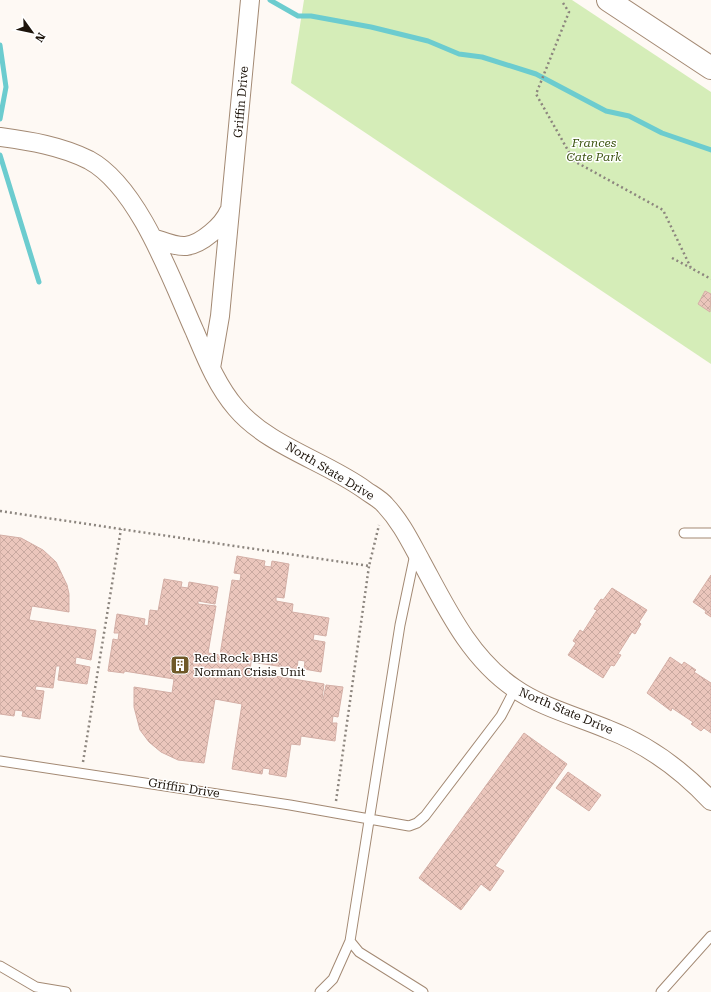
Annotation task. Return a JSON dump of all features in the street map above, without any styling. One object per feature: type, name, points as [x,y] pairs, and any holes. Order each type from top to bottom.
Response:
[{"type":"street","name":"Griffin Drive","points":[[211,368],[220,316],[232,205],[250,0]]},
{"type":"street","points":[[608,0],[711,68]]},
{"type":"street","name":"North State Drive","points":[[0,137],[64,149],[90,161],[101,168],[117,184],[136,209],[153,238],[211,368],[235,407],[261,431],[357,484],[384,504],[402,525],[415,551],[464,637],[498,675],[515,689],[561,711],[608,729],[653,750],[692,781],[711,802]]},
{"type":"street","name":"Griffin Drive","points":[[153,238],[173,245],[188,246],[216,231],[226,218],[232,205]]},
{"type":"lane","points":[[684,534],[711,533]]},
{"type":"lane","points":[[320,992],[333,979],[350,941],[400,625],[415,551]]},
{"type":"lane","name":"Griffin Drive","points":[[0,761],[410,826],[417,823],[425,816],[501,716],[515,689]]},
{"type":"lane","points":[[661,992],[711,936]]},
{"type":"lane","points":[[350,941],[359,952],[423,992]]},
{"type":"lane","points":[[0,966],[36,987],[66,992]]},
{"type":"path","points":[[563,3],[569,12],[536,94],[574,161],[663,210],[691,268]]},
{"type":"path","points":[[672,258],[711,279]]},
{"type":"path","points":[[334,813],[369,566],[384,504]]},
{"type":"path","points":[[0,511],[369,566]]},
{"type":"path","points":[[82,773],[121,529]]},
{"type":"green space","name":"Frances Cate Park","points":[[304,0],[572,0],[711,92],[711,364],[291,83]]},
{"type":"building","points":[[705,291],[711,294],[710,312],[698,304]]},
{"type":"building","points":[[0,535],[21,538],[43,550],[56,562],[67,585],[69,594],[69,612],[32,606],[29,620],[96,630],[91,660],[76,657],[75,664],[90,667],[87,684],[58,680],[60,666],[56,666],[53,688],[36,686],[35,690],[44,691],[40,719],[22,716],[23,711],[15,710],[14,716],[0,714]]},
{"type":"building","name":"Red Rock BHS Norman Crisis Unit","points":[[237,556],[265,561],[264,566],[271,567],[272,561],[289,564],[284,598],[276,597],[276,601],[293,604],[292,612],[329,618],[326,636],[314,634],[313,640],[325,642],[321,672],[304,669],[305,661],[298,660],[297,669],[251,662],[250,672],[324,684],[323,700],[326,685],[343,687],[338,717],[333,716],[332,723],[337,723],[335,741],[301,736],[300,745],[291,744],[286,777],[269,774],[270,769],[263,768],[262,774],[232,769],[242,704],[215,699],[204,763],[178,760],[161,752],[149,742],[140,730],[134,707],[134,687],[172,693],[174,679],[124,671],[124,673],[108,671],[113,639],[118,640],[119,633],[114,633],[117,614],[145,619],[144,625],[148,626],[150,610],[158,611],[164,579],[182,582],[181,587],[188,588],[189,582],[218,587],[215,604],[198,601],[198,604],[216,606],[208,653],[220,655],[232,580],[240,581],[241,574],[234,573]]},
{"type":"building","points":[[711,575],[711,617],[705,613],[706,611],[693,602]]},
{"type":"building","points":[[612,588],[647,610],[639,622],[641,624],[635,634],[632,632],[618,654],[621,655],[614,666],[611,665],[603,678],[568,655],[576,643],[573,641],[580,630],[583,632],[597,610],[594,609]]},
{"type":"building","points":[[670,657],[682,665],[684,662],[696,670],[694,672],[711,683],[711,733],[704,728],[701,731],[691,724],[693,722],[672,708],[671,711],[647,693]]},
{"type":"building","points":[[524,733],[567,764],[495,866],[504,871],[490,891],[481,884],[461,910],[419,878]]},
{"type":"building","points":[[568,772],[601,795],[589,811],[556,788]]},
{"type":"waterway","points":[[270,0],[298,16],[311,16],[371,27],[428,41],[459,54],[482,57],[536,74],[606,111],[629,116],[662,133],[711,150]]},
{"type":"waterway","points":[[0,45],[6,87],[0,119]]},
{"type":"waterway","points":[[0,155],[39,282]]},
{"type":"place","name":"Red Rock BHS Norman Crisis Unit","points":[[180,665]]}]
